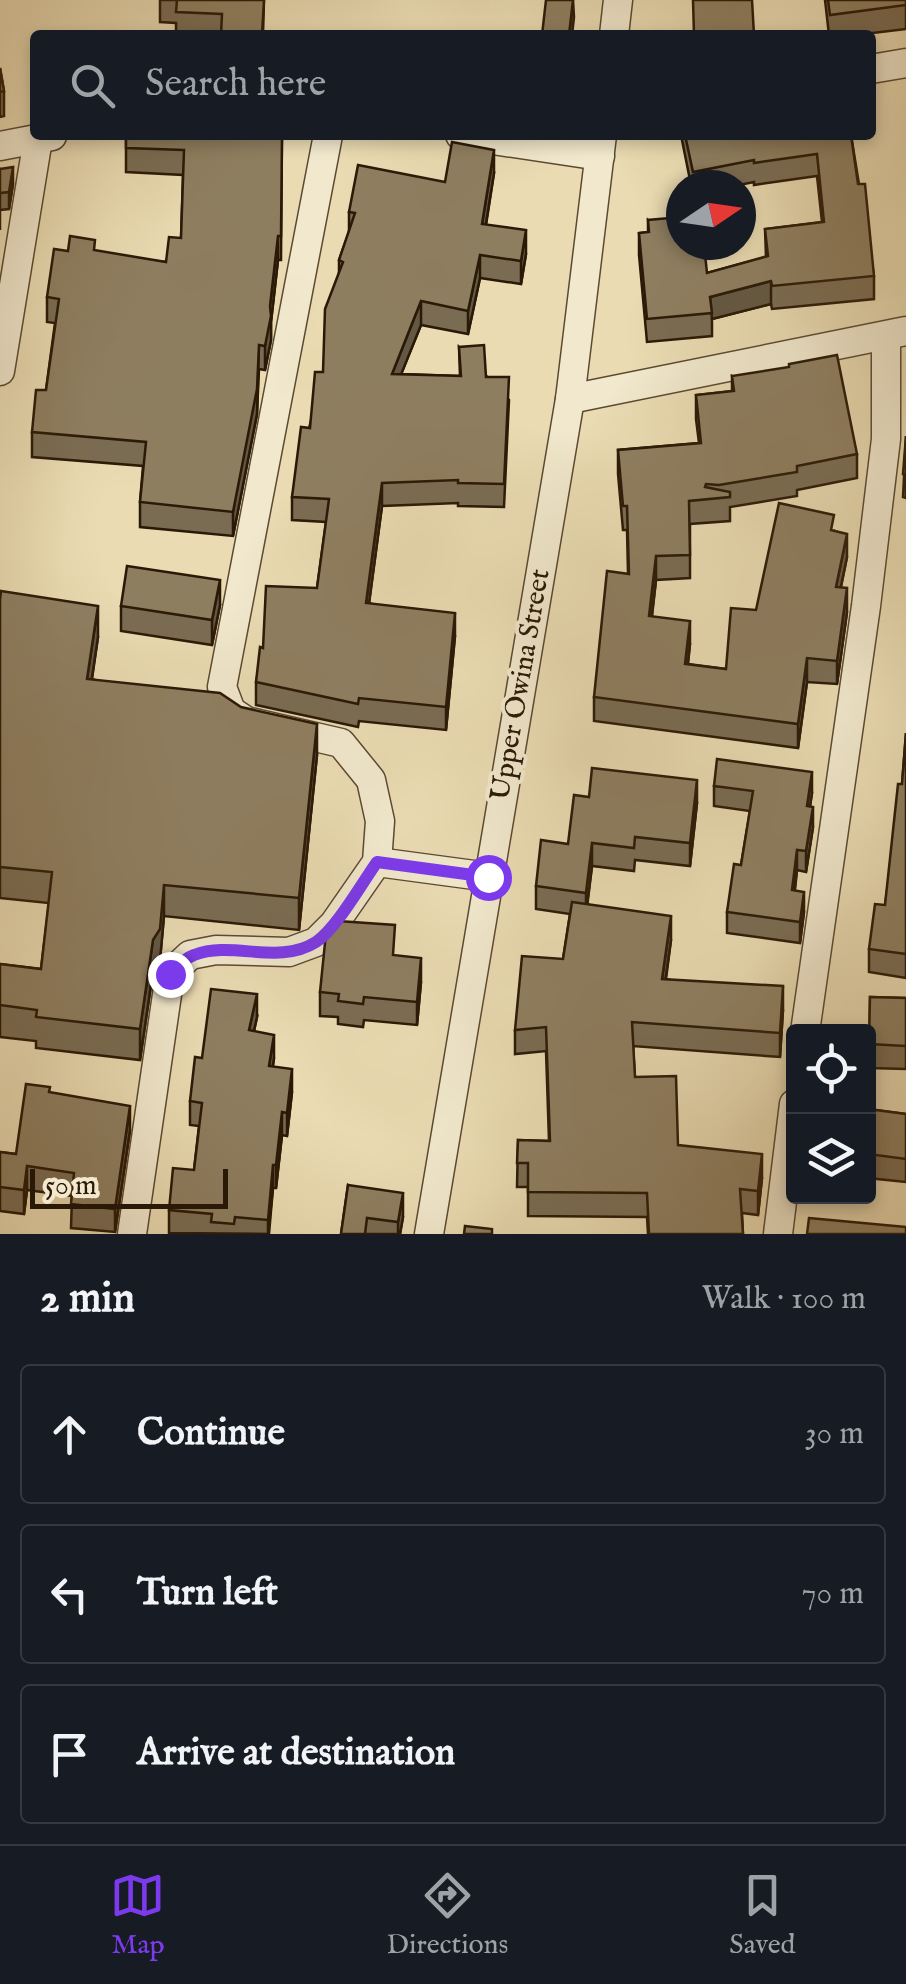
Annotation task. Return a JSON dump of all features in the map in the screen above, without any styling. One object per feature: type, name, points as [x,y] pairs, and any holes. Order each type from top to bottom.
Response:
[{"type":"street","points":[[615,30],[618,0]]},
{"type":"street","points":[[876,67],[906,63]]},
{"type":"street","points":[[0,146],[31,140]]},
{"type":"street","points":[[0,371],[46,140]]},
{"type":"street","points":[[132,1234],[170,974],[190,956],[216,950],[289,952],[316,942],[334,924],[377,862],[380,821],[372,780],[341,742],[246,720],[231,711],[222,686],[327,140]]},
{"type":"street","points":[[530,140],[601,145]]},
{"type":"street","name":"Upper Owina Street","points":[[429,1234],[570,399],[601,145]]},
{"type":"street","points":[[570,399],[896,334],[866,606],[806,1024]]},
{"type":"street","points":[[377,862],[488,877]]},
{"type":"street","points":[[778,1234],[793,1114]]},
{"type":"building","points":[[177,0],[264,0],[262,30],[221,30],[222,14],[176,12]]},
{"type":"building","points":[[546,0],[573,0],[570,30],[543,30]]},
{"type":"building","points":[[693,0],[752,0],[754,30],[694,30]]},
{"type":"building","points":[[828,0],[906,0],[906,5],[830,15]]},
{"type":"building","points":[[126,140],[282,140],[281,236],[271,316],[265,346],[259,345],[257,389],[233,512],[140,502],[146,442],[32,432],[36,390],[46,390],[59,299],[47,297],[54,249],[68,251],[70,236],[95,240],[94,250],[166,262],[169,237],[181,238],[184,150],[126,148]]},
{"type":"building","points":[[686,140],[852,140],[858,184],[865,184],[874,276],[772,286],[771,281],[710,297],[712,313],[647,319],[639,233],[649,232],[648,220],[666,218],[666,260],[706,260],[707,273],[768,256],[765,229],[824,222],[817,154],[693,170]]},
{"type":"building","points":[[452,142],[494,150],[482,224],[526,230],[521,261],[480,255],[468,311],[421,301],[392,374],[461,376],[459,347],[484,345],[486,377],[509,377],[504,484],[458,480],[382,483],[366,603],[455,613],[446,707],[359,698],[358,704],[256,682],[260,647],[263,648],[266,586],[317,588],[329,499],[292,497],[301,427],[310,428],[315,372],[323,372],[325,309],[343,262],[339,260],[355,213],[349,212],[358,165],[445,182]]},
{"type":"building","points":[[13,167],[9,192],[0,193],[0,169]]},
{"type":"building","points":[[837,355],[857,454],[797,466],[797,472],[706,484],[705,487],[730,492],[730,497],[689,501],[690,555],[656,556],[649,616],[690,621],[685,664],[726,669],[731,608],[756,610],[779,503],[834,515],[831,530],[847,534],[836,587],[847,588],[837,661],[807,658],[798,724],[594,697],[607,571],[629,574],[627,506],[623,506],[618,450],[701,443],[696,395],[734,391],[732,376]]},
{"type":"building","points":[[127,566],[220,580],[212,620],[121,606]]},
{"type":"building","points":[[1,591],[98,606],[87,679],[220,693],[241,707],[317,724],[299,898],[164,885],[160,929],[153,940],[140,1029],[36,1017],[37,1010],[0,1005],[0,964],[41,969],[52,872],[0,867]]},
{"type":"building","points":[[906,733],[906,954],[869,949],[875,904],[885,905]]},
{"type":"building","points":[[717,759],[812,772],[807,806],[813,807],[806,851],[797,850],[792,890],[804,892],[800,922],[727,912],[734,864],[741,865],[753,791],[714,786]]},
{"type":"building","points":[[592,768],[697,780],[690,843],[635,837],[634,848],[592,843],[586,893],[536,886],[541,840],[568,844],[574,795],[589,797]]},
{"type":"building","points":[[572,902],[671,916],[662,979],[783,986],[780,1033],[632,1022],[635,1077],[676,1076],[678,1145],[762,1154],[758,1191],[740,1189],[743,1234],[649,1234],[647,1193],[528,1192],[528,1163],[517,1163],[518,1140],[550,1141],[546,1027],[515,1030],[522,956],[563,959]]},
{"type":"building","points":[[338,921],[395,925],[393,955],[421,958],[417,1002],[364,997],[363,1004],[338,1001],[339,994],[320,992],[326,933]]},
{"type":"building","points":[[211,989],[257,994],[249,1030],[274,1035],[269,1066],[292,1069],[287,1113],[282,1112],[273,1165],[268,1220],[235,1217],[234,1224],[211,1222],[212,1214],[169,1210],[173,1168],[194,1170],[202,1103],[190,1101],[195,1057],[202,1058]]},
{"type":"building","points":[[870,997],[906,998],[906,1046],[876,1044],[876,1024],[869,1024]]},
{"type":"building","points":[[26,1084],[50,1087],[49,1092],[130,1106],[115,1209],[71,1204],[74,1173],[27,1166],[24,1190],[0,1187],[0,1152],[16,1154]]},
{"type":"building","points":[[876,1110],[906,1114],[906,1159],[876,1155]]},
{"type":"building","points":[[348,1185],[403,1193],[398,1222],[367,1218],[365,1234],[341,1234]]},
{"type":"building","points":[[809,1218],[906,1227],[906,1234],[807,1234]]},
{"type":"building","points":[[465,1226],[492,1229],[492,1234],[464,1234]]},
{"type":"route","points":[[170,974],[190,956],[216,950],[289,952],[316,942],[334,924],[377,862],[488,877]]}]
